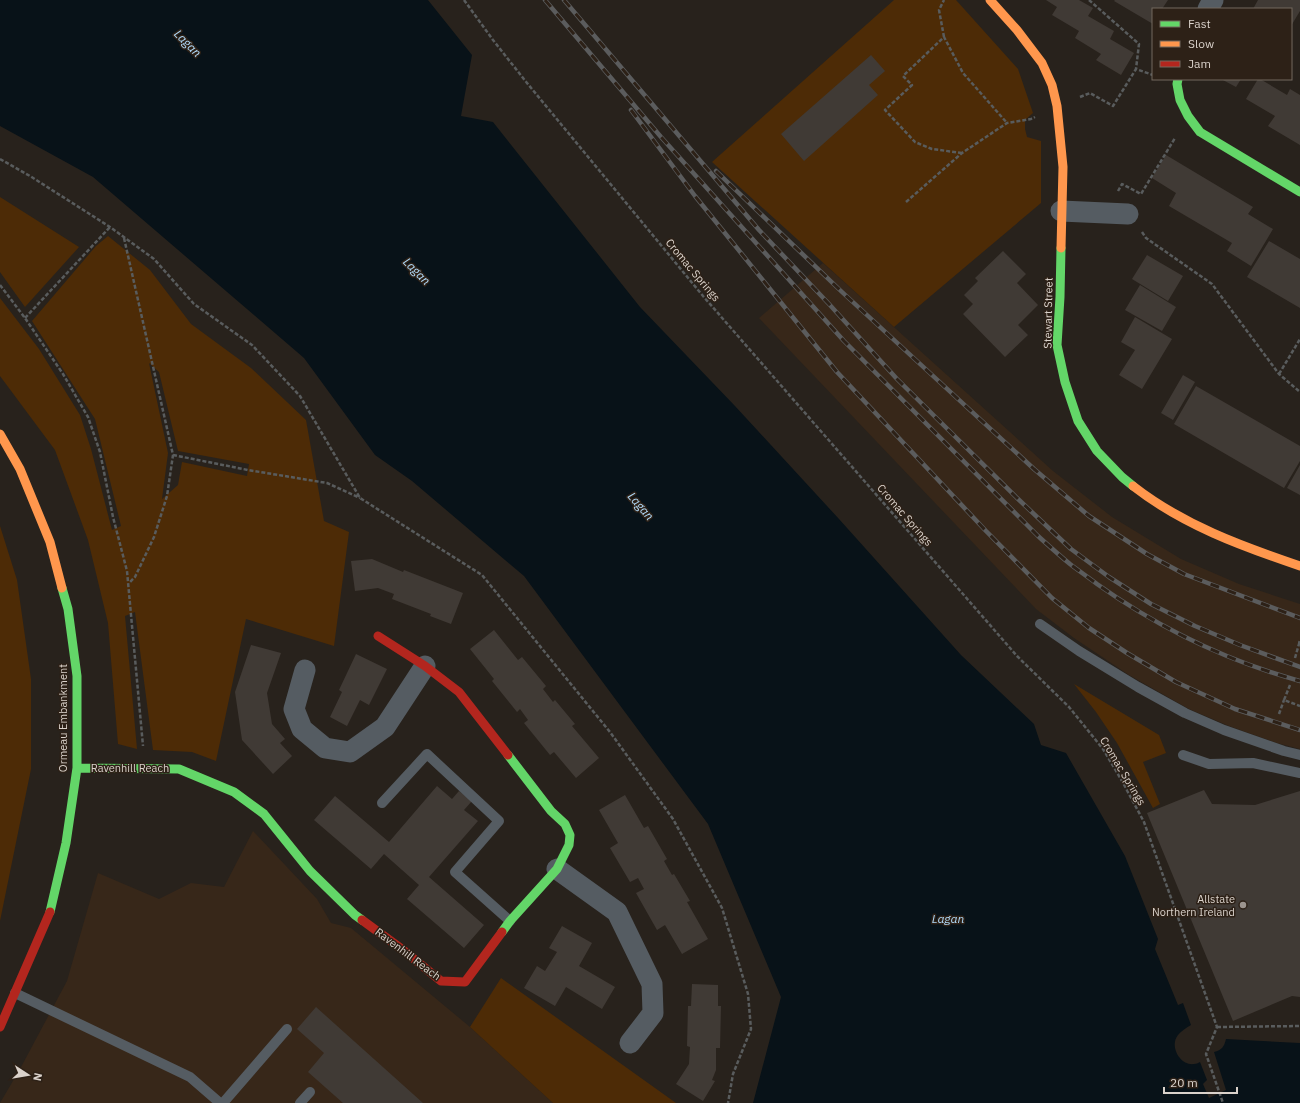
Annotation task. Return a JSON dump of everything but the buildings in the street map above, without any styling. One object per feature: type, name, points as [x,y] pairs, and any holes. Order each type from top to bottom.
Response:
[{"type":"street","name":"Stewart Street","points":[[990,0],[1017,30],[1042,63],[1052,85],[1057,106],[1063,167],[1060,297],[1057,345],[1065,382],[1078,421],[1097,450],[1122,477],[1150,499],[1197,526],[1249,549],[1299,562]]},
{"type":"street","points":[[1178,80],[1177,84],[1180,100],[1188,116],[1200,132],[1300,192]]},
{"type":"street","points":[[1062,211],[1128,214]]},
{"type":"street","name":"Ormeau Embankment","points":[[0,434],[20,469],[50,542],[68,609],[77,676],[77,768],[66,843],[50,914],[0,1027]]},
{"type":"street","name":"Ravenhill Reach","points":[[77,768],[179,769],[234,792],[264,814],[310,871],[355,915],[403,950],[440,981],[465,982],[510,921],[557,869],[569,845],[570,835],[565,824],[551,811],[459,692],[425,666],[378,636]]},
{"type":"street","points":[[305,670],[294,709],[302,729],[325,748],[350,752],[385,727],[425,666]]},
{"type":"street","points":[[557,869],[617,912],[652,984],[653,1013],[630,1043]]},
{"type":"lane","points":[[1040,624],[1079,651],[1138,687],[1185,713],[1224,730],[1300,755]]},
{"type":"lane","points":[[382,803],[428,754],[499,821],[455,872],[510,921]]},
{"type":"lane","points":[[1183,755],[1209,764],[1253,763],[1300,773]]},
{"type":"lane","points":[[15,993],[190,1077],[220,1103]]},
{"type":"lane","points":[[223,1103],[287,1029]]},
{"type":"lane","points":[[300,1103],[310,1092]]},
{"type":"path","name":"Cromac Springs","points":[[464,0],[493,40],[536,94],[703,296],[1017,656],[1069,707],[1103,749],[1144,822],[1218,1027]]},
{"type":"path","points":[[944,0],[939,10],[944,37],[963,73],[1007,123]]},
{"type":"path","points":[[906,202],[962,153],[1007,123],[1032,119],[1057,106],[1090,93],[1113,106],[1136,69],[1139,44],[1089,0]]},
{"type":"path","points":[[944,37],[903,76],[912,85],[885,110],[915,142],[932,149],[962,153]]},
{"type":"path","points":[[1136,69],[1152,75]]},
{"type":"path","points":[[1105,214],[1122,184],[1141,194],[1188,116]]},
{"type":"path","points":[[0,159],[30,176],[110,227],[154,259],[194,304],[252,345],[300,396],[360,498]]},
{"type":"path","points":[[1128,214],[1146,238],[1212,284],[1279,374],[1300,392]]},
{"type":"path","points":[[25,318],[110,227]]},
{"type":"path","points":[[124,238],[173,455],[166,496],[154,537],[135,577],[128,584]]},
{"type":"path","points":[[0,286],[25,318],[88,417],[100,452],[113,518],[127,571],[145,768]]},
{"type":"path","points":[[1279,374],[1300,339]]},
{"type":"path","points":[[173,455],[248,470],[327,483],[360,498],[482,575],[610,732],[673,819],[722,908],[748,994],[751,1029],[733,1074],[728,1103]]},
{"type":"path","points":[[1295,658],[1300,639]]},
{"type":"path","points":[[1279,714],[1290,685]]},
{"type":"path","points":[[1284,700],[1300,706]]},
{"type":"path","points":[[1223,1103],[1206,1054],[1218,1027],[1300,1026]]},
{"type":"shaded area","points":[[894,0],[956,0],[1018,69],[1033,113],[1025,120],[1027,137],[1041,141],[1041,203],[894,327],[712,162]]},
{"type":"shaded area","points":[[0,197],[79,247],[25,307],[0,272]]},
{"type":"shaded area","points":[[108,236],[150,270],[191,324],[251,368],[306,420],[324,521],[349,532],[334,646],[246,619],[216,761],[192,752],[153,750],[135,612],[125,616],[137,749],[118,744],[108,623],[88,540],[55,450],[0,376],[0,298],[39,349],[80,415],[91,449],[112,530],[121,526],[95,419],[32,321],[96,246]],"holes":[[[149,363],[159,372],[178,451],[249,464],[247,476],[182,462],[178,485],[162,499],[168,453]]]},
{"type":"shaded area","points":[[823,263],[1053,471],[1112,517],[1181,559],[1239,584],[1300,604],[1300,749],[1277,743],[1229,726],[1189,709],[1129,675],[1074,638],[1036,609],[759,318]]},
{"type":"shaded area","points":[[0,526],[17,580],[31,679],[31,769],[0,921]]},
{"type":"shaded area","points":[[1074,684],[1159,735],[1166,753],[1143,762],[1160,804],[1153,808],[1117,743],[1096,712]]},
{"type":"shaded area","points":[[253,831],[317,899],[331,923],[351,928],[470,1027],[553,1103],[0,1103],[67,981],[98,873],[159,899],[191,883],[224,887]]},
{"type":"shaded area","points":[[501,978],[676,1103],[553,1103],[470,1027]]},
{"type":"water","name":"Lagan","points":[[0,0],[428,0],[472,55],[461,116],[493,122],[640,307],[735,406],[961,655],[1034,724],[1041,745],[1066,753],[1125,856],[1158,939],[1155,949],[1178,1005],[1183,1003],[1191,1025],[1178,1035],[1175,1050],[1180,1059],[1184,1062],[1196,1064],[1200,1062],[1207,1080],[1203,1084],[1209,1098],[1226,1090],[1214,1052],[1222,1048],[1226,1039],[1300,1043],[1300,1103],[753,1103],[781,997],[708,824],[524,576],[412,481],[375,455],[304,358],[93,177],[0,126]]},
{"type":"railway","points":[[545,0],[661,137],[844,341],[1038,536],[1070,564],[1097,584],[1169,629],[1194,642],[1246,664],[1300,681]]},
{"type":"railway","points":[[564,0],[759,230],[897,379],[1017,498],[1071,549],[1109,577],[1151,604],[1195,626],[1240,645],[1300,667]]},
{"type":"railway","points":[[631,110],[695,196],[837,372],[986,531],[1052,598],[1089,628],[1127,653],[1176,682],[1235,709],[1300,730]]},
{"type":"railway","points":[[716,171],[842,292],[1034,469],[1089,516],[1147,554],[1184,574],[1300,618]]},
{"type":"traffic: fast","points":[[1178,80],[1177,84],[1180,100],[1188,116],[1200,132],[1300,192]]},
{"type":"traffic: fast","points":[[1061,248],[1057,345],[1065,382],[1078,421],[1097,451],[1122,477],[1133,486]]},
{"type":"traffic: fast","points":[[50,912],[66,843],[77,768],[77,676],[68,609],[62,588]]},
{"type":"traffic: fast","points":[[502,932],[510,921],[557,869],[569,845],[570,835],[565,824],[551,811],[508,755]]},
{"type":"traffic: fast","points":[[77,768],[179,769],[234,792],[264,814],[310,871],[362,920]]},
{"type":"traffic: slow","points":[[990,0],[1017,30],[1042,63],[1052,85],[1057,106],[1063,167],[1061,248]]},
{"type":"traffic: slow","points":[[0,434],[20,469],[50,542],[62,588]]},
{"type":"traffic: slow","points":[[1133,486],[1152,500],[1192,523],[1256,551],[1300,566]]},
{"type":"traffic: jam","points":[[378,636],[425,666],[459,692],[508,755]]},
{"type":"traffic: jam","points":[[0,1027],[50,912]]},
{"type":"traffic: jam","points":[[362,920],[403,950],[441,981],[465,982],[502,932]]},
{"type":"place","name":"Allstate Northern Ireland","points":[[1243,905]]}]
